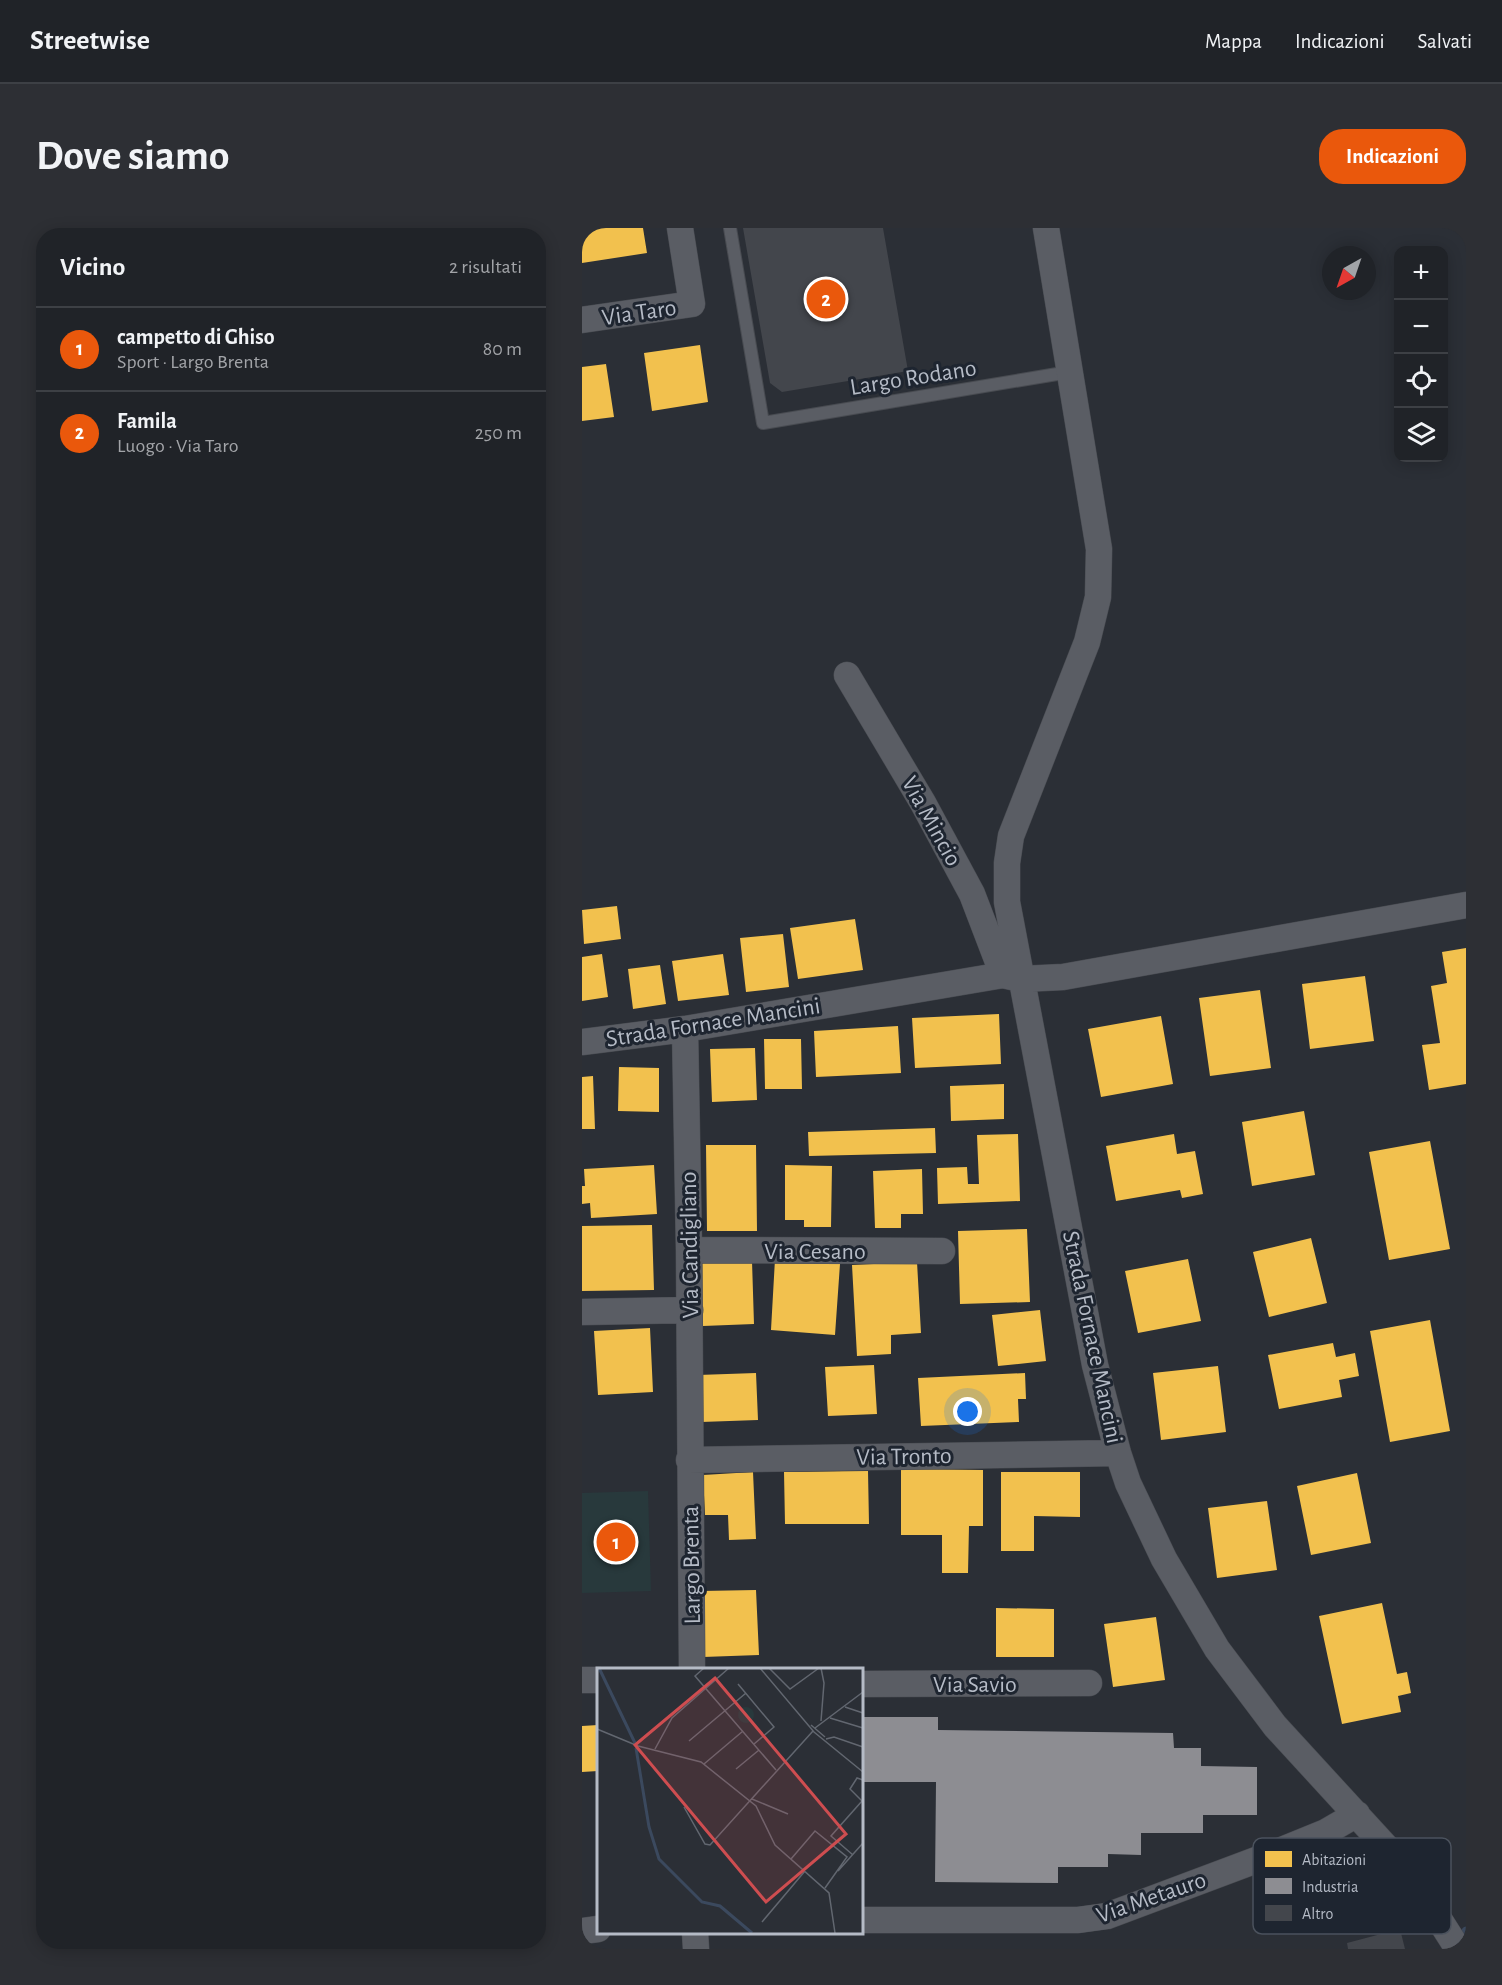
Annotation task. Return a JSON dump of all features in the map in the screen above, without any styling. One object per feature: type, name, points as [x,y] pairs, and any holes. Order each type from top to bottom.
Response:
[{"type":"street","name":"Via Taro","points":[[582,320],[692,304],[680,228]]},
{"type":"street","points":[[1012,977],[1007,902],[1007,863],[1011,836],[1088,642],[1098,597],[1100,549],[1046,228]]},
{"type":"street","name":"Via Mincio","points":[[847,675],[972,894],[1012,977]]},
{"type":"street","name":"Strada Fornace Mancini","points":[[582,1042],[685,1029],[1012,977],[1063,977],[1466,905]]},
{"type":"street","name":"Strada Fornace Mancini","points":[[1012,977],[1072,1235],[1095,1365],[1128,1483],[1164,1559],[1217,1649],[1275,1726],[1379,1838]]},
{"type":"street","name":"Via Candigliano","points":[[685,1029],[690,1310],[689,1460]]},
{"type":"street","name":"Via Cesano","points":[[689,1250],[942,1251]]},
{"type":"street","points":[[582,1312],[690,1310]]},
{"type":"street","name":"Via Tronto","points":[[689,1460],[1118,1453]]},
{"type":"street","name":"Largo Brenta","points":[[689,1460],[692,1668]]},
{"type":"street","name":"Via Savio","points":[[862,1684],[1089,1683]]},
{"type":"street","name":"Via Metauro","points":[[1311,1838],[1357,1814]]},
{"type":"street","name":"Via Metauro","points":[[862,1920],[1078,1920],[1107,1916],[1253,1861]]},
{"type":"street","points":[[582,1931],[597,1929]]},
{"type":"lane","name":"Largo Rodano","points":[[730,228],[763,423],[1069,372]]},
{"type":"shaded area","points":[[648,1491],[651,1591],[582,1593],[582,1493]]},
{"type":"building: Abitazioni","points":[[582,228],[643,228],[647,253],[582,263]]},
{"type":"building: Abitazioni","points":[[700,345],[708,402],[652,411],[644,353]]},
{"type":"building: Abitazioni","points":[[606,364],[614,417],[582,421],[582,367]]},
{"type":"building: Abitazioni","points":[[617,906],[621,939],[584,944],[582,910]]},
{"type":"building: Abitazioni","points":[[855,919],[863,970],[798,979],[790,928]]},
{"type":"building: Abitazioni","points":[[783,934],[789,987],[746,992],[740,938]]},
{"type":"building: Abitazioni","points":[[1466,948],[1466,1084],[1429,1090],[1422,1045],[1440,1043],[1431,986],[1447,983],[1442,952]]},
{"type":"building: Abitazioni","points":[[602,954],[608,997],[582,1001],[582,957]]},
{"type":"building: Abitazioni","points":[[723,954],[729,995],[678,1001],[672,961]]},
{"type":"building: Abitazioni","points":[[660,965],[666,1004],[633,1009],[628,969]]},
{"type":"building: Abitazioni","points":[[1365,976],[1374,1041],[1310,1049],[1302,984]]},
{"type":"building: Abitazioni","points":[[1260,990],[1271,1068],[1210,1076],[1199,998]]},
{"type":"building: Abitazioni","points":[[999,1014],[1001,1064],[915,1068],[912,1018]]},
{"type":"building: Abitazioni","points":[[1161,1016],[1173,1084],[1101,1097],[1088,1029]]},
{"type":"building: Abitazioni","points":[[898,1026],[901,1073],[816,1077],[814,1031]]},
{"type":"building: Abitazioni","points":[[764,1039],[801,1039],[802,1089],[765,1089]]},
{"type":"building: Abitazioni","points":[[755,1048],[757,1100],[712,1102],[710,1049]]},
{"type":"building: Abitazioni","points":[[619,1067],[659,1068],[659,1112],[618,1111]]},
{"type":"building: Abitazioni","points":[[593,1076],[595,1129],[582,1129],[582,1077]]},
{"type":"building: Abitazioni","points":[[1004,1084],[1004,1119],[951,1121],[950,1086]]},
{"type":"building: Abitazioni","points":[[1304,1111],[1315,1175],[1252,1186],[1242,1122]]},
{"type":"building: Abitazioni","points":[[935,1128],[936,1153],[809,1156],[808,1132]]},
{"type":"building: Abitazioni","points":[[1018,1134],[1020,1201],[938,1204],[937,1168],[967,1167],[968,1184],[979,1184],[977,1135]]},
{"type":"building: Abitazioni","points":[[1174,1134],[1177,1154],[1195,1151],[1203,1194],[1182,1198],[1180,1190],[1116,1201],[1106,1146]]},
{"type":"building: Abitazioni","points":[[1430,1141],[1450,1249],[1389,1260],[1369,1152]]},
{"type":"building: Abitazioni","points":[[706,1145],[756,1145],[757,1231],[707,1231]]},
{"type":"building: Abitazioni","points":[[654,1165],[657,1214],[591,1218],[590,1203],[582,1204],[582,1186],[585,1186],[584,1169]]},
{"type":"building: Abitazioni","points":[[785,1165],[832,1166],[831,1227],[804,1227],[804,1220],[785,1220]]},
{"type":"building: Abitazioni","points":[[922,1169],[923,1214],[901,1214],[901,1228],[875,1228],[873,1171]]},
{"type":"building: Abitazioni","points":[[652,1225],[654,1290],[582,1291],[582,1226]]},
{"type":"building: Abitazioni","points":[[1027,1229],[1030,1302],[960,1304],[958,1231]]},
{"type":"building: Abitazioni","points":[[1311,1238],[1327,1303],[1269,1317],[1253,1252]]},
{"type":"building: Abitazioni","points":[[775,1259],[840,1264],[835,1335],[771,1330]]},
{"type":"building: Abitazioni","points":[[1188,1259],[1201,1321],[1138,1333],[1125,1271]]},
{"type":"building: Abitazioni","points":[[752,1261],[754,1324],[703,1326],[700,1263]]},
{"type":"building: Abitazioni","points":[[917,1262],[921,1333],[891,1335],[891,1354],[857,1356],[852,1265]]},
{"type":"building: Abitazioni","points":[[1040,1310],[1046,1361],[998,1366],[992,1315]]},
{"type":"building: Abitazioni","points":[[1430,1320],[1450,1431],[1390,1442],[1370,1331]]},
{"type":"building: Abitazioni","points":[[650,1328],[653,1392],[598,1395],[594,1331]]},
{"type":"building: Abitazioni","points":[[1333,1343],[1336,1357],[1355,1353],[1359,1376],[1339,1380],[1342,1397],[1279,1409],[1268,1355]]},
{"type":"building: Abitazioni","points":[[874,1365],[877,1414],[828,1416],[825,1367]]},
{"type":"building: Abitazioni","points":[[1218,1366],[1226,1432],[1161,1440],[1153,1373]]},
{"type":"building: Abitazioni","points":[[756,1373],[758,1420],[701,1422],[698,1375]]},
{"type":"building: Abitazioni","points":[[1025,1373],[1026,1399],[1018,1399],[1019,1422],[921,1426],[918,1378]]},
{"type":"building: Abitazioni","points":[[901,1469],[983,1470],[983,1526],[969,1526],[968,1573],[942,1573],[942,1535],[901,1535]]},
{"type":"building: Abitazioni","points":[[868,1471],[869,1524],[785,1524],[784,1472]]},
{"type":"building: Abitazioni","points":[[753,1472],[756,1539],[729,1540],[728,1515],[705,1515],[703,1475]]},
{"type":"building: Abitazioni","points":[[1001,1472],[1080,1472],[1080,1517],[1034,1516],[1034,1551],[1001,1551]]},
{"type":"building: Abitazioni","points":[[1357,1473],[1371,1543],[1311,1555],[1297,1486]]},
{"type":"building: Abitazioni","points":[[1267,1501],[1277,1570],[1217,1578],[1208,1508]]},
{"type":"building: Abitazioni","points":[[756,1590],[759,1655],[703,1657],[701,1591]]},
{"type":"building: Abitazioni","points":[[1382,1603],[1397,1674],[1407,1672],[1411,1693],[1398,1696],[1401,1712],[1342,1724],[1319,1616]]},
{"type":"building: Abitazioni","points":[[996,1608],[1054,1609],[1054,1657],[996,1657]]},
{"type":"building: Abitazioni","points":[[1156,1617],[1165,1680],[1113,1687],[1104,1624]]},
{"type":"building: Abitazioni","points":[[597,1725],[597,1771],[582,1772],[582,1726]]},
{"type":"building: Industria","points":[[862,1717],[938,1717],[938,1730],[1173,1733],[1174,1748],[1201,1748],[1201,1766],[1257,1767],[1257,1815],[1203,1815],[1203,1833],[1141,1833],[1141,1855],[1108,1854],[1108,1867],[1058,1867],[1058,1883],[935,1882],[936,1782],[862,1782]]},
{"type":"building: Altro","points":[[743,228],[883,228],[908,371],[782,392],[770,383]]},
{"type":"building: Altro","points":[[1381,1934],[1401,1934],[1405,1949],[1348,1949],[1347,1943]]},
{"type":"waterway","points":[[1460,1947],[1466,1931]]},
{"type":"place","name":"Famila","points":[[826,299]]},
{"type":"place","name":"campetto di Ghiso","points":[[616,1542]]}]
